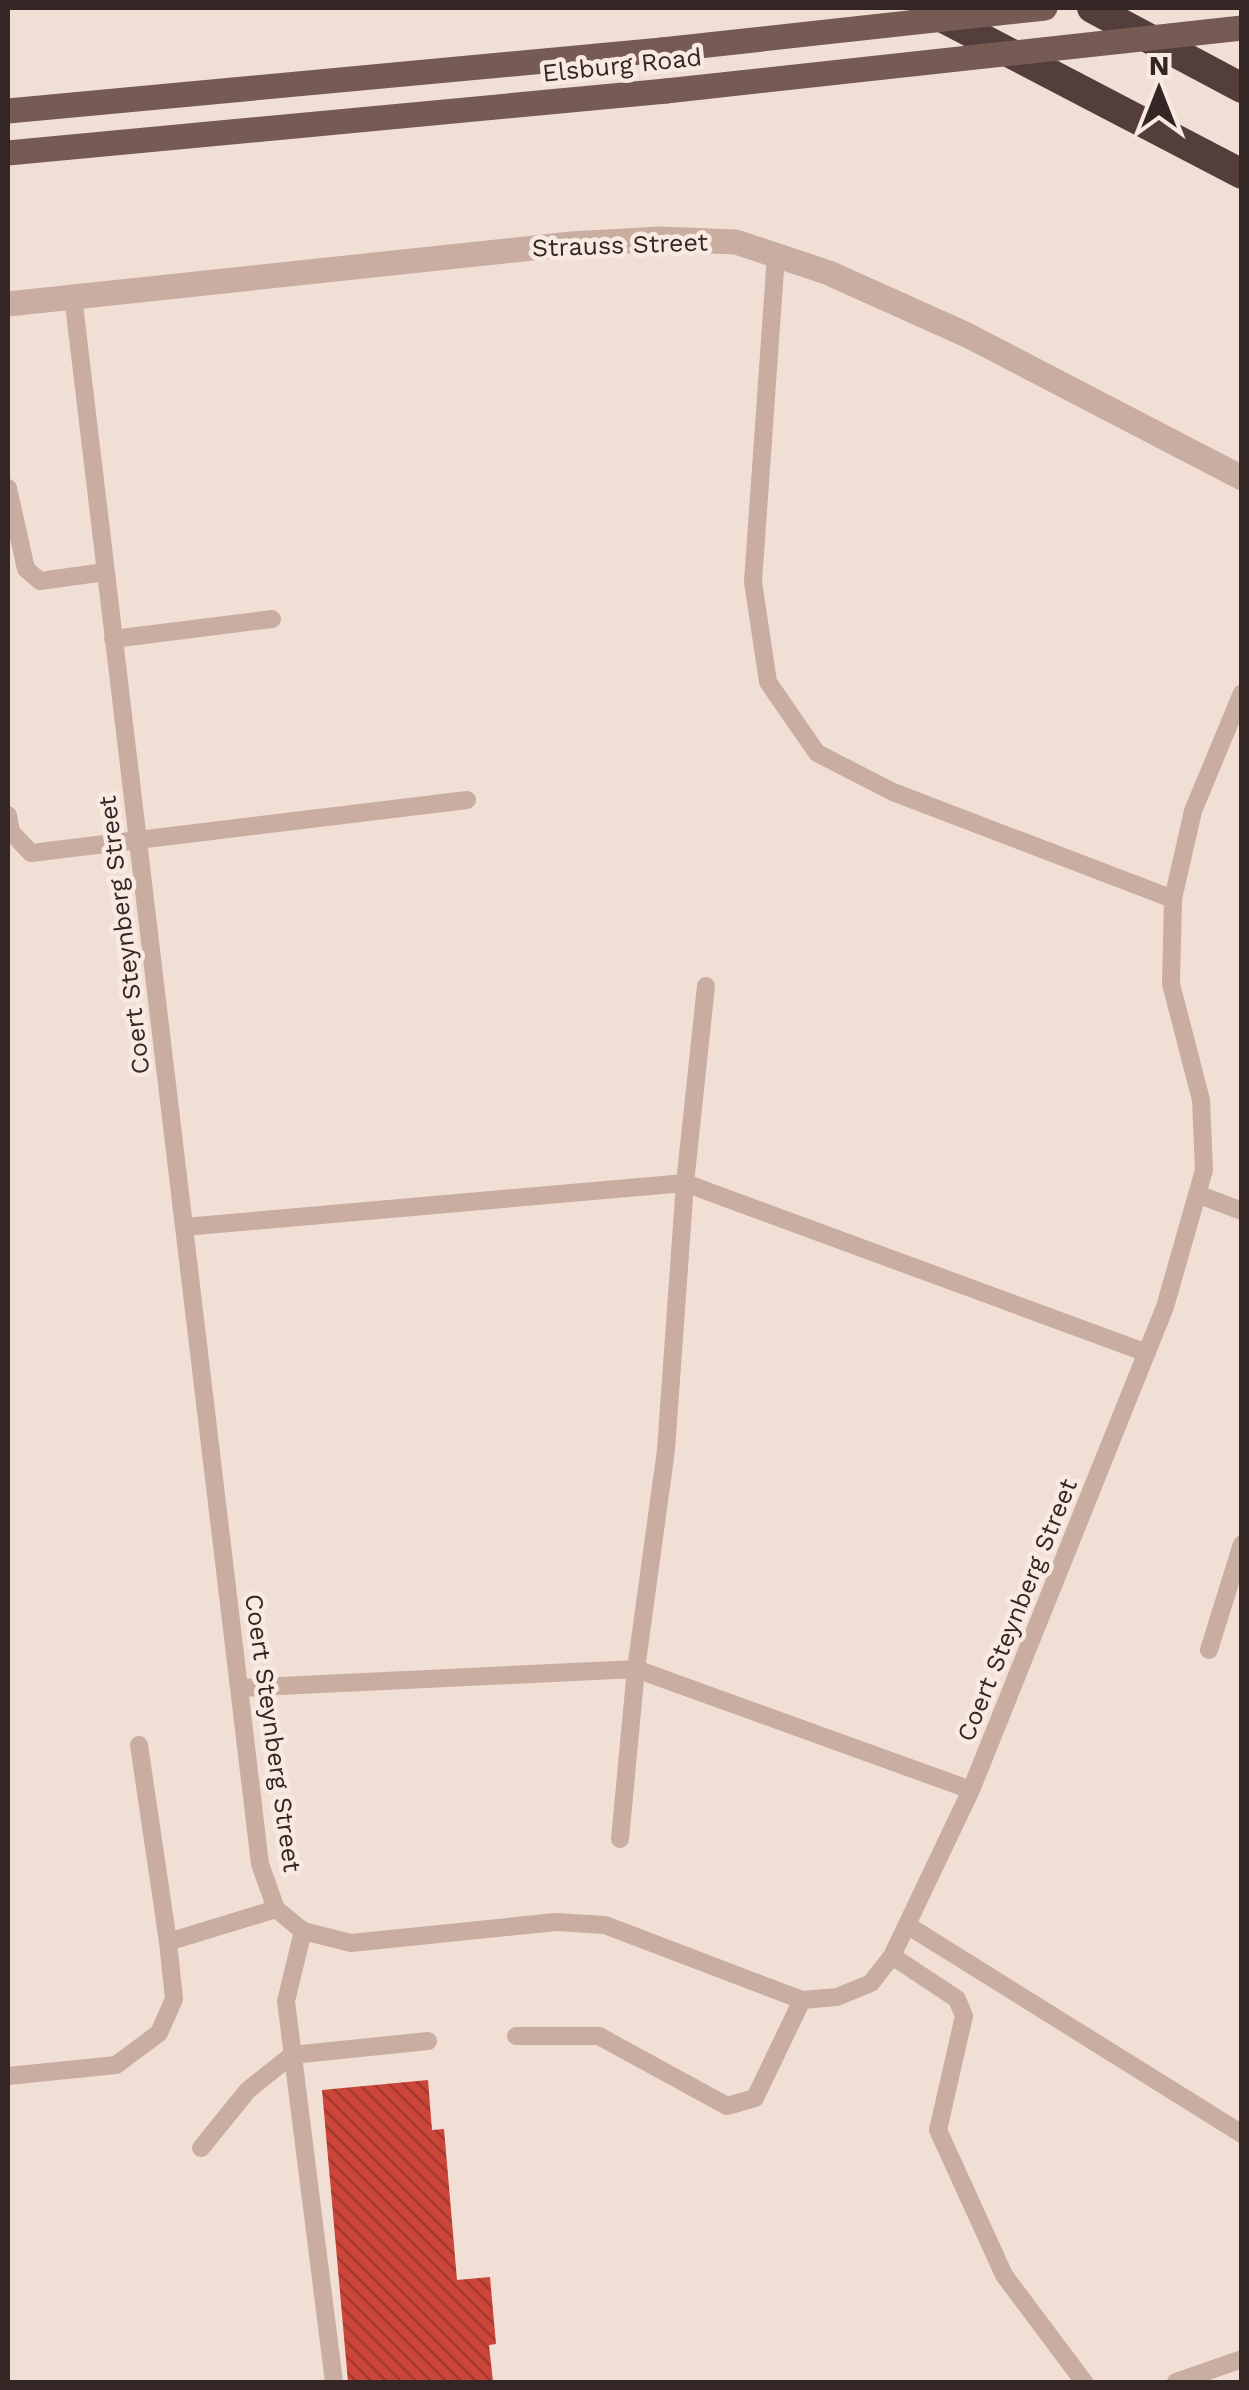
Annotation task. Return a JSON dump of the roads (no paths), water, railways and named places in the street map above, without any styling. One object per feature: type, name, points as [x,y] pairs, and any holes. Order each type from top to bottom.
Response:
[{"type":"highway","points":[[924,8],[1242,174]]},
{"type":"highway","points":[[1092,8],[1242,88]]},
{"type":"main road","name":"Elsburg Road","points":[[8,111],[662,50],[1045,8]]},
{"type":"main road","name":"Elsburg Road","points":[[8,153],[666,91],[1242,28]]},
{"type":"street","name":"Strauss Street","points":[[8,304],[570,244],[660,239],[736,242],[829,274],[967,335],[1242,478]]},
{"type":"lane","points":[[776,255],[752,582],[768,682],[818,753],[893,792],[1172,899]]},
{"type":"lane","name":"Coert Steynberg Street","points":[[73,296],[260,1864],[276,1909],[303,1931],[351,1944],[556,1922],[605,1925],[802,2000],[837,1997],[871,1982],[892,1956],[971,1790],[1147,1353],[1204,1170],[1200,1100],[1172,984],[1172,899],[1194,810],[1242,693]]},
{"type":"lane","points":[[8,488],[26,568],[40,581],[106,572]]},
{"type":"lane","points":[[113,639],[272,618]]},
{"type":"lane","points":[[8,815],[11,832],[31,853],[467,800]]},
{"type":"lane","points":[[620,1838],[636,1668],[666,1450],[685,1183],[706,986]]},
{"type":"lane","points":[[184,1227],[685,1183],[1147,1353]]},
{"type":"lane","points":[[1197,1194],[1242,1212]]},
{"type":"lane","points":[[1209,1650],[1242,1544]]},
{"type":"lane","points":[[239,1688],[636,1668],[971,1790]]},
{"type":"lane","points":[[8,2076],[116,2065],[159,2032],[174,1999],[139,1745]]},
{"type":"lane","points":[[168,1942],[276,1909]]},
{"type":"lane","points":[[907,1924],[1242,2134]]},
{"type":"lane","points":[[303,1931],[286,2001],[334,2382]]},
{"type":"lane","points":[[892,1956],[956,1999],[964,2016],[938,2130],[1004,2275],[1084,2382]]},
{"type":"lane","points":[[516,2036],[598,2036],[727,2106],[755,2098],[802,2000]]},
{"type":"lane","points":[[201,2148],[248,2090],[292,2055],[428,2041]]},
{"type":"lane","points":[[1176,2382],[1242,2360]]}]
